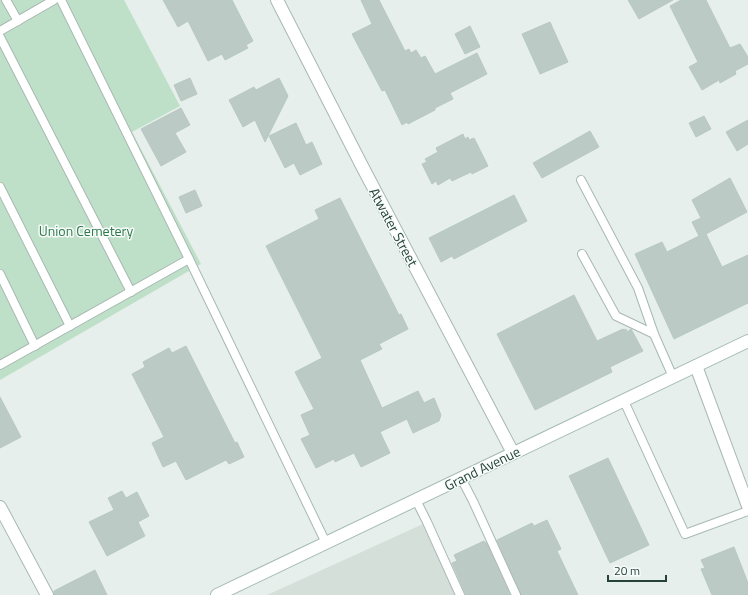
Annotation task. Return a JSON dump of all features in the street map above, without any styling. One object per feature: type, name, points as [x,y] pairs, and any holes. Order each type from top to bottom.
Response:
[{"type":"street","name":"Atwater Street","points":[[277,0],[513,453]]},
{"type":"street","name":"Grand Avenue","points":[[217,595],[748,341]]},
{"type":"street","points":[[696,366],[748,506]]},
{"type":"street","points":[[0,507],[48,595]]},
{"type":"lane","points":[[6,0],[18,21]]},
{"type":"lane","points":[[0,31],[54,0]]},
{"type":"lane","points":[[61,0],[189,259],[326,543]]},
{"type":"lane","points":[[0,36],[131,292]]},
{"type":"lane","points":[[581,180],[638,288],[654,334],[673,377]]},
{"type":"lane","points":[[0,187],[70,326]]},
{"type":"lane","points":[[582,254],[616,316],[654,334]]},
{"type":"lane","points":[[0,365],[189,259]]},
{"type":"lane","points":[[0,274],[35,346]]},
{"type":"lane","points":[[624,401],[685,534],[748,511]]},
{"type":"lane","points":[[461,478],[473,500],[516,595]]},
{"type":"lane","points":[[416,500],[460,595]]},
{"type":"shaded area","points":[[423,524],[455,595],[267,595]]},
{"type":"green space","name":"Union Cemetery","points":[[0,0],[124,0],[180,106],[132,132],[201,264],[0,380]]},
{"type":"building","points":[[163,0],[232,0],[253,41],[246,45],[248,48],[225,60],[222,54],[208,61],[188,21],[178,27]]},
{"type":"building","points":[[361,0],[379,0],[405,51],[409,49],[411,53],[416,50],[421,58],[425,56],[435,74],[477,53],[487,74],[450,93],[453,99],[435,108],[435,110],[408,124],[407,122],[402,125],[385,90],[382,91],[352,34],[372,24]]},
{"type":"building","points":[[628,0],[673,0],[639,19]]},
{"type":"building","points":[[681,0],[706,0],[730,48],[740,44],[748,57],[748,64],[735,71],[736,74],[720,83],[719,80],[702,90],[689,67],[698,62],[670,6]]},
{"type":"building","points":[[550,22],[568,62],[540,74],[522,34]]},
{"type":"building","points":[[470,26],[480,47],[465,54],[455,34]]},
{"type":"building","points":[[190,78],[197,94],[181,101],[174,85]]},
{"type":"building","points":[[279,78],[288,96],[265,142],[255,120],[243,127],[229,100],[254,87],[256,90]]},
{"type":"building","points":[[181,108],[190,125],[175,133],[186,152],[161,166],[141,129]]},
{"type":"building","points":[[704,116],[711,129],[696,137],[689,123]]},
{"type":"building","points":[[748,120],[748,144],[737,151],[726,132]]},
{"type":"building","points":[[296,123],[306,145],[312,142],[322,164],[300,175],[294,163],[285,168],[269,136]]},
{"type":"building","points":[[590,131],[599,147],[542,178],[533,163]]},
{"type":"building","points":[[463,134],[465,139],[468,137],[469,140],[474,138],[488,166],[472,174],[471,172],[452,181],[450,178],[438,185],[436,181],[432,184],[422,164],[427,162],[425,159],[438,152],[436,148]]},
{"type":"building","points":[[730,178],[747,212],[706,234],[722,267],[748,255],[748,303],[674,339],[635,254],[662,242],[667,252],[699,236],[692,222],[701,218],[692,200]]},
{"type":"building","points":[[195,190],[202,206],[186,213],[179,197]]},
{"type":"building","points":[[514,195],[527,221],[454,259],[452,256],[441,262],[429,238]]},
{"type":"building","points":[[340,198],[399,315],[401,314],[408,329],[379,344],[382,349],[360,360],[382,408],[418,391],[424,403],[434,398],[441,415],[439,421],[413,433],[407,419],[380,432],[390,453],[361,467],[354,453],[335,462],[334,459],[316,468],[301,439],[310,435],[301,415],[314,409],[295,372],[322,358],[266,246],[319,219],[315,210]]},
{"type":"building","points":[[574,295],[597,341],[623,329],[626,329],[627,332],[631,329],[643,351],[610,367],[612,372],[535,410],[497,334]]},
{"type":"building","points":[[186,346],[235,443],[237,442],[244,457],[229,464],[226,460],[186,480],[176,461],[163,467],[152,443],[164,437],[132,374],[145,367],[143,362],[169,348],[172,353]]},
{"type":"building","points":[[0,397],[21,437],[0,448]]},
{"type":"building","points":[[608,458],[649,545],[610,563],[569,476]]},
{"type":"building","points":[[122,491],[126,498],[137,492],[149,516],[138,522],[145,536],[107,556],[89,522],[114,510],[108,498]]},
{"type":"building","points":[[547,520],[561,549],[557,551],[578,595],[521,595],[497,540],[532,523],[534,526]]},
{"type":"building","points":[[484,541],[487,544],[510,595],[466,595],[452,563],[457,561],[454,555]]},
{"type":"building","points":[[734,547],[748,583],[748,595],[712,595],[701,569],[705,568],[701,560]]},
{"type":"building","points":[[95,570],[107,595],[54,595],[54,591]]}]
